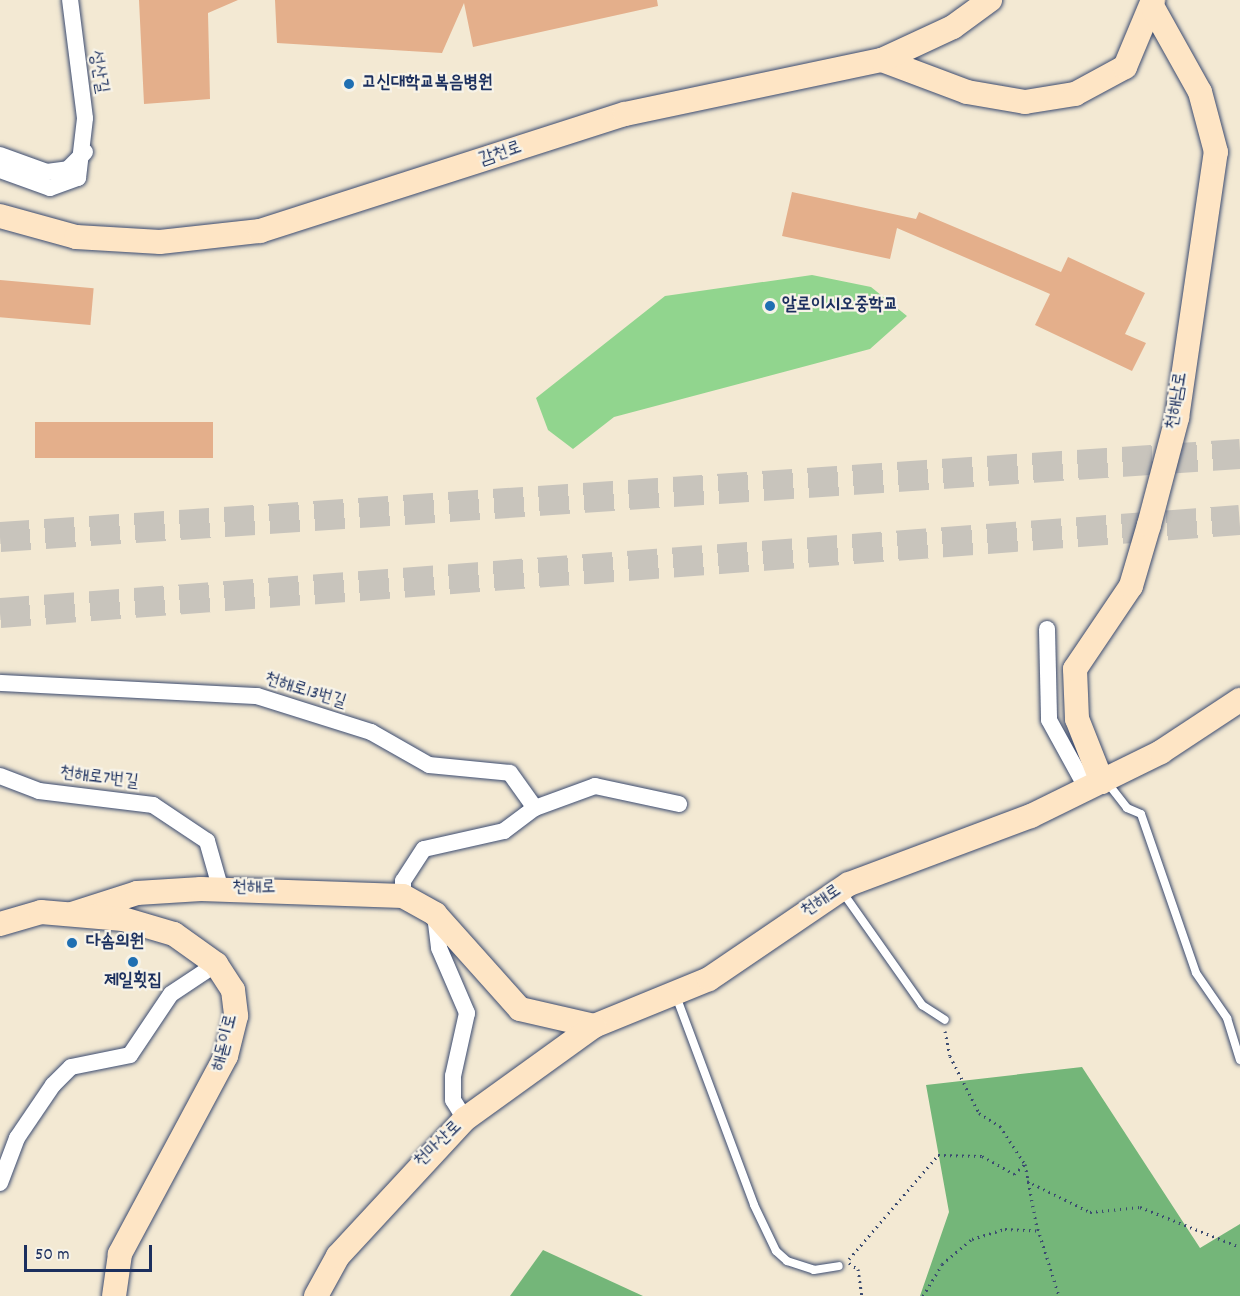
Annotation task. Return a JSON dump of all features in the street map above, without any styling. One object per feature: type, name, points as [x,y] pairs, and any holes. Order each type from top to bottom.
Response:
[{"type":"street","name":"성산길","points":[[0,170],[50,188],[78,178],[86,151],[70,0]]},
{"type":"street","name":"감천로","points":[[0,216],[76,237],[215,239],[260,231],[625,114],[882,60],[953,27],[990,0]]},
{"type":"street","points":[[882,60],[990,96],[1025,102],[1075,94],[1125,67],[1153,4]]},
{"type":"street","name":"천해남로","points":[[1098,784],[1077,719],[1075,669],[1131,586],[1178,418],[1215,152],[1200,92],[1153,4]]},
{"type":"street","points":[[0,155],[47,172],[68,169],[86,151]]},
{"type":"street","points":[[1047,629],[1048,720],[1098,784]]},
{"type":"street","name":"천해로13번길","points":[[0,683],[257,696],[371,732],[429,765],[510,773],[535,808]]},
{"type":"street","name":"천해로","points":[[72,914],[137,893],[221,890],[403,896],[435,914],[520,1009],[594,1026],[710,979],[841,890],[1098,784],[1161,752],[1240,700]]},
{"type":"street","name":"천해로7번길","points":[[0,776],[39,791],[153,804],[207,841],[221,890]]},
{"type":"street","points":[[403,896],[403,881],[424,849],[504,831],[535,808],[596,786],[679,804]]},
{"type":"street","name":"해돋이로","points":[[0,924],[40,912],[123,919],[174,934],[216,964],[233,990],[235,1007],[226,1056],[120,1254],[114,1296]]},
{"type":"street","points":[[435,914],[439,948],[466,1013],[453,1100],[465,1119]]},
{"type":"street","points":[[0,1182],[17,1138],[52,1085],[71,1067],[130,1055],[171,994],[216,964]]},
{"type":"street","name":"천마산로","points":[[316,1296],[338,1256],[409,1173],[465,1119],[594,1026]]},
{"type":"lane","points":[[1098,784],[1127,808],[1141,814],[1196,973],[1227,1018],[1240,1060]]},
{"type":"lane","points":[[841,890],[917,992],[922,1005],[945,1020]]},
{"type":"lane","points":[[675,992],[754,1205],[776,1251],[787,1262],[814,1270],[839,1266]]},
{"type":"path","points":[[945,1020],[950,1056],[979,1113],[1000,1126],[1025,1164],[1027,1181],[1059,1296]]},
{"type":"path","points":[[839,1266],[867,1243],[938,1155],[982,1156],[1014,1174],[1025,1164]]},
{"type":"path","points":[[1027,1181],[1090,1212],[1140,1207],[1240,1247]]},
{"type":"path","points":[[923,1296],[942,1264],[972,1239],[1005,1229],[1040,1231]]},
{"type":"path","points":[[839,1266],[854,1262],[862,1296]]},
{"type":"green space","points":[[812,275],[871,287],[907,316],[870,349],[614,417],[573,449],[548,430],[536,398],[665,296]]},
{"type":"green space","points":[[1082,1067],[1200,1248],[1240,1224],[1240,1296],[920,1296],[949,1212],[926,1085]]},
{"type":"green space","points":[[543,1250],[643,1296],[510,1296]]},
{"type":"building","points":[[139,0],[238,0],[208,13],[210,99],[144,104]]},
{"type":"building","points":[[275,0],[657,0],[658,6],[473,47],[464,3],[442,53],[277,43]]},
{"type":"building","points":[[792,192],[916,219],[919,212],[1061,272],[1068,257],[1145,293],[1125,334],[1146,343],[1132,371],[1035,325],[1050,294],[897,228],[890,259],[782,236]]},
{"type":"building","points":[[0,280],[94,288],[90,325],[0,317]]},
{"type":"building","points":[[35,422],[213,422],[213,458],[35,458]]},
{"type":"tunnel","points":[[0,537],[1240,454]]},
{"type":"tunnel","points":[[0,613],[1240,520]]},
{"type":"place","name":"고신대학교복음병원","points":[[349,84]]},
{"type":"place","name":"알로이시오중학교","points":[[770,306]]},
{"type":"place","name":"다솜의원","points":[[72,943]]},
{"type":"place","name":"제일횟집","points":[[133,962]]}]
